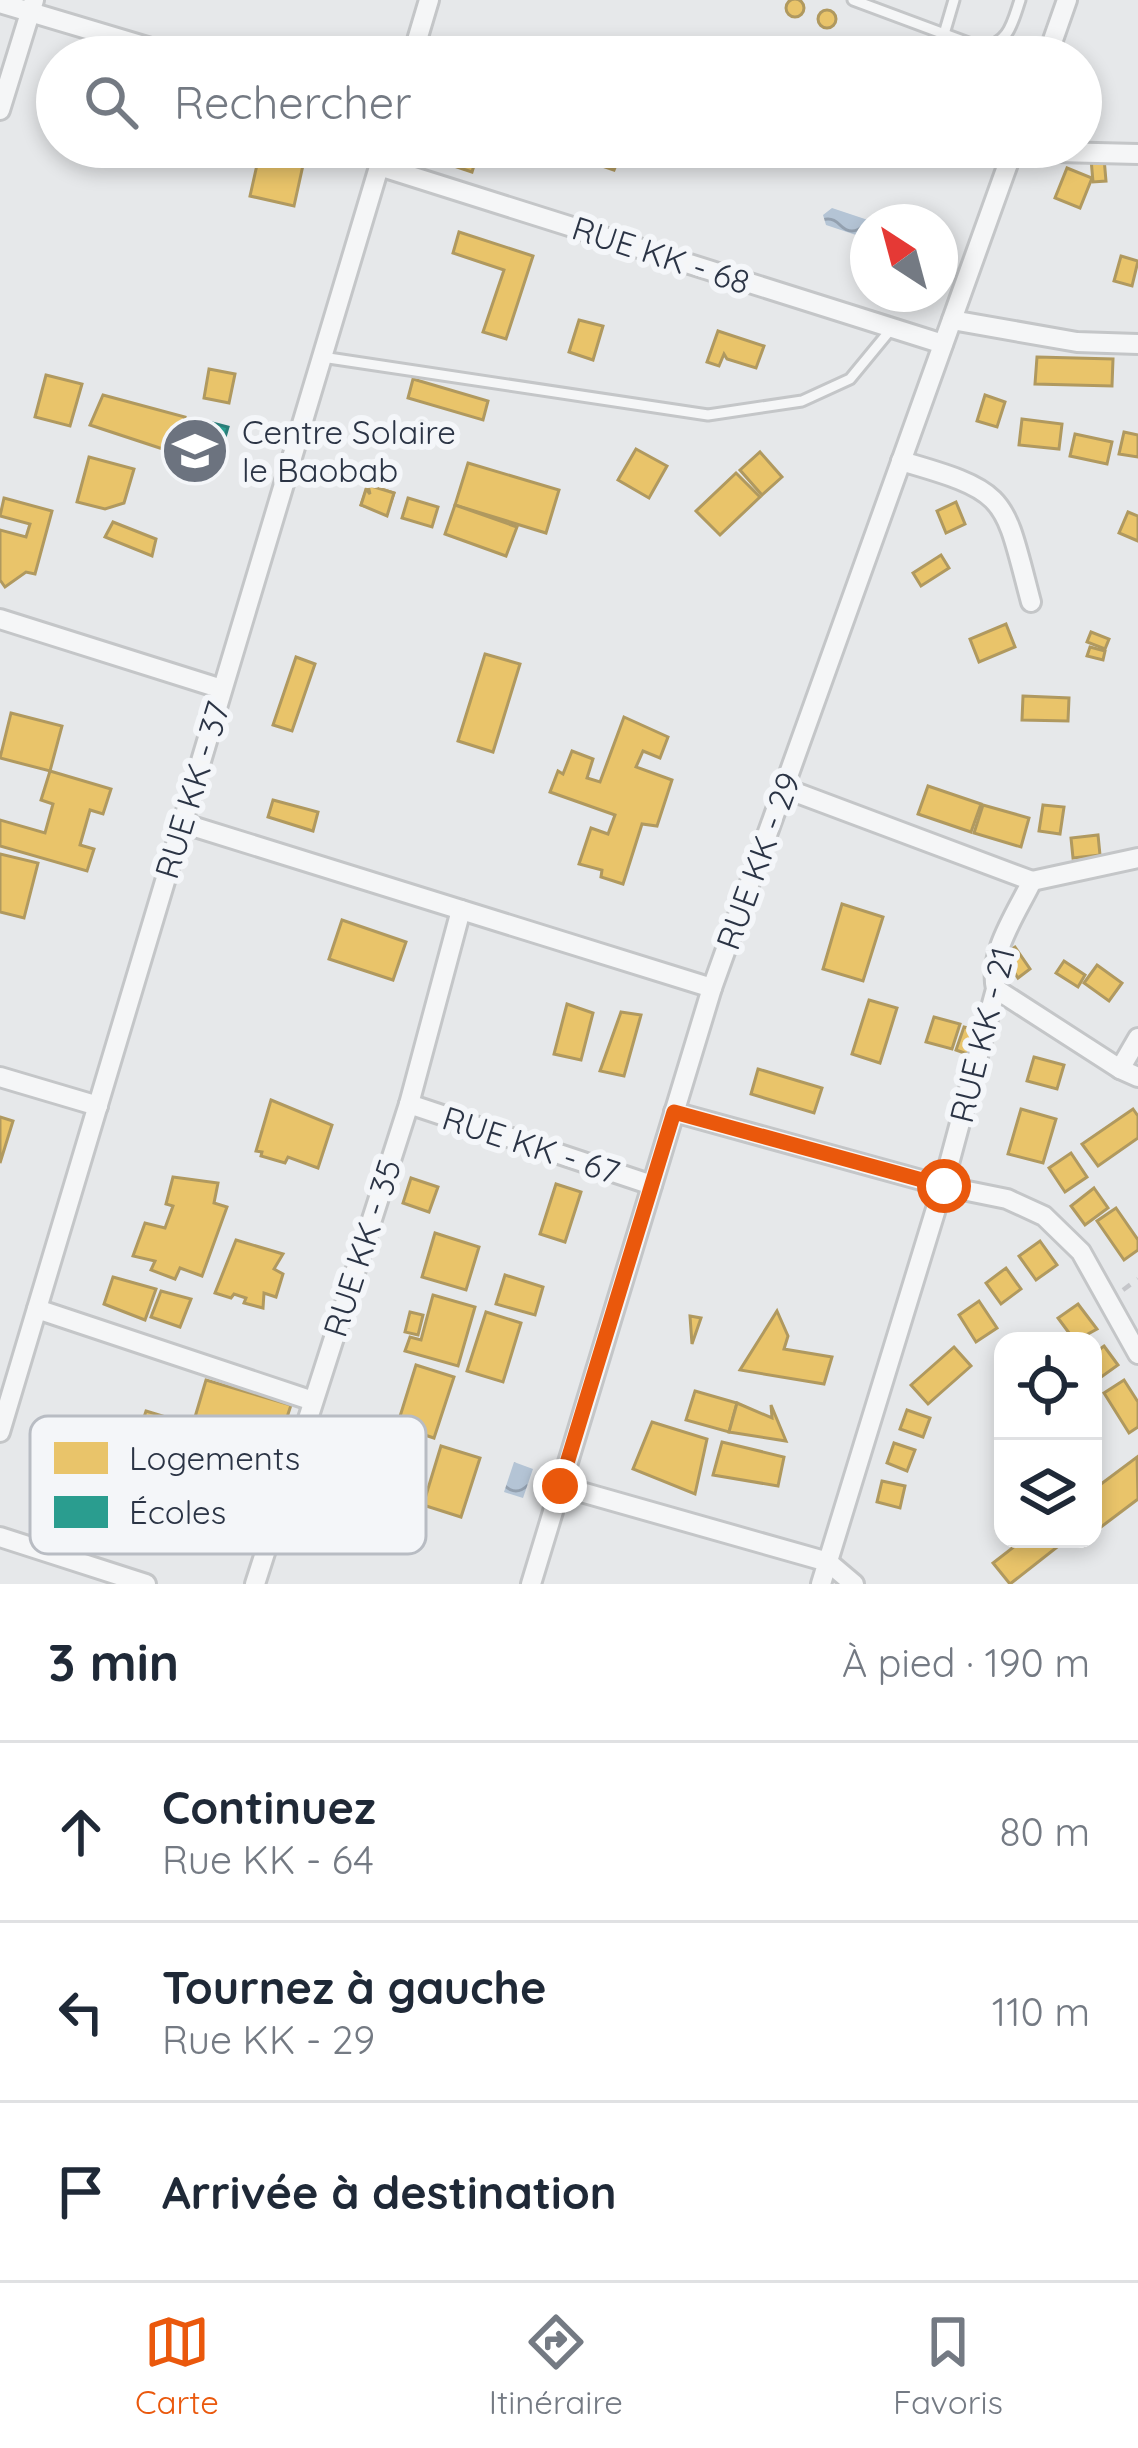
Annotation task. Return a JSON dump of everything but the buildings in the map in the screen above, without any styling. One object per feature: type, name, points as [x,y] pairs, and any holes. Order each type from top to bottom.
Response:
[{"type":"street","points":[[418,36],[429,0]]},
{"type":"street","points":[[1054,36],[1067,0]]},
{"type":"street","points":[[0,3],[32,6],[120,36]]},
{"type":"street","points":[[0,110],[32,6]]},
{"type":"street","points":[[1102,153],[1138,154]]},
{"type":"street","name":"RUE KK - 37","points":[[0,1432],[379,168]]},
{"type":"street","name":"RUE KK - 68","points":[[415,168],[943,344]]},
{"type":"street","name":"RUE KK - 29","points":[[531,1584],[712,988],[1007,168]]},
{"type":"street","points":[[952,320],[1077,342],[1138,344]]},
{"type":"street","points":[[901,461],[982,488],[1001,504],[1011,525],[1030,602]]},
{"type":"street","points":[[0,619],[222,689]]},
{"type":"street","points":[[784,788],[1032,881],[1138,858]]},
{"type":"street","points":[[182,823],[712,988]]},
{"type":"street","name":"RUE KK - 21","points":[[821,1584],[944,1186],[996,989],[992,974],[998,952],[1032,881]]},
{"type":"street","name":"RUE KK - 35","points":[[308,1416],[409,1104],[461,910]]},
{"type":"street","points":[[996,989],[1133,1073],[1138,1038]]},
{"type":"street","points":[[0,1077],[98,1106]]},
{"type":"street","name":"RUE KK - 67","points":[[409,1104],[652,1185]]},
{"type":"street","points":[[674,1112],[1007,1199],[1044,1216],[1081,1252],[1138,1354]]},
{"type":"street","points":[[37,1309],[313,1400]]},
{"type":"street","points":[[560,1486],[829,1562],[854,1584]]},
{"type":"street","points":[[0,1537],[30,1547]]},
{"type":"street","points":[[53,1554],[146,1584]]},
{"type":"street","name":"RUE KK - 35","points":[[256,1584],[265,1554]]},
{"type":"lane","points":[[853,0],[949,36]]},
{"type":"lane","points":[[944,34],[954,0]]},
{"type":"lane","points":[[1007,36],[1020,0]]},
{"type":"lane","points":[[322,357],[708,415],[802,400],[850,379],[892,328]]},
{"type":"water","points":[[832,208],[850,214],[850,233],[826,225],[823,215]]},
{"type":"water","points":[[514,1462],[533,1469],[523,1498],[504,1492]]},
{"type":"place","name":"Centre Solaire le Baobab","points":[[195,451]]},
{"type":"route","points":[[560,1486],[674,1112],[944,1186]]}]
